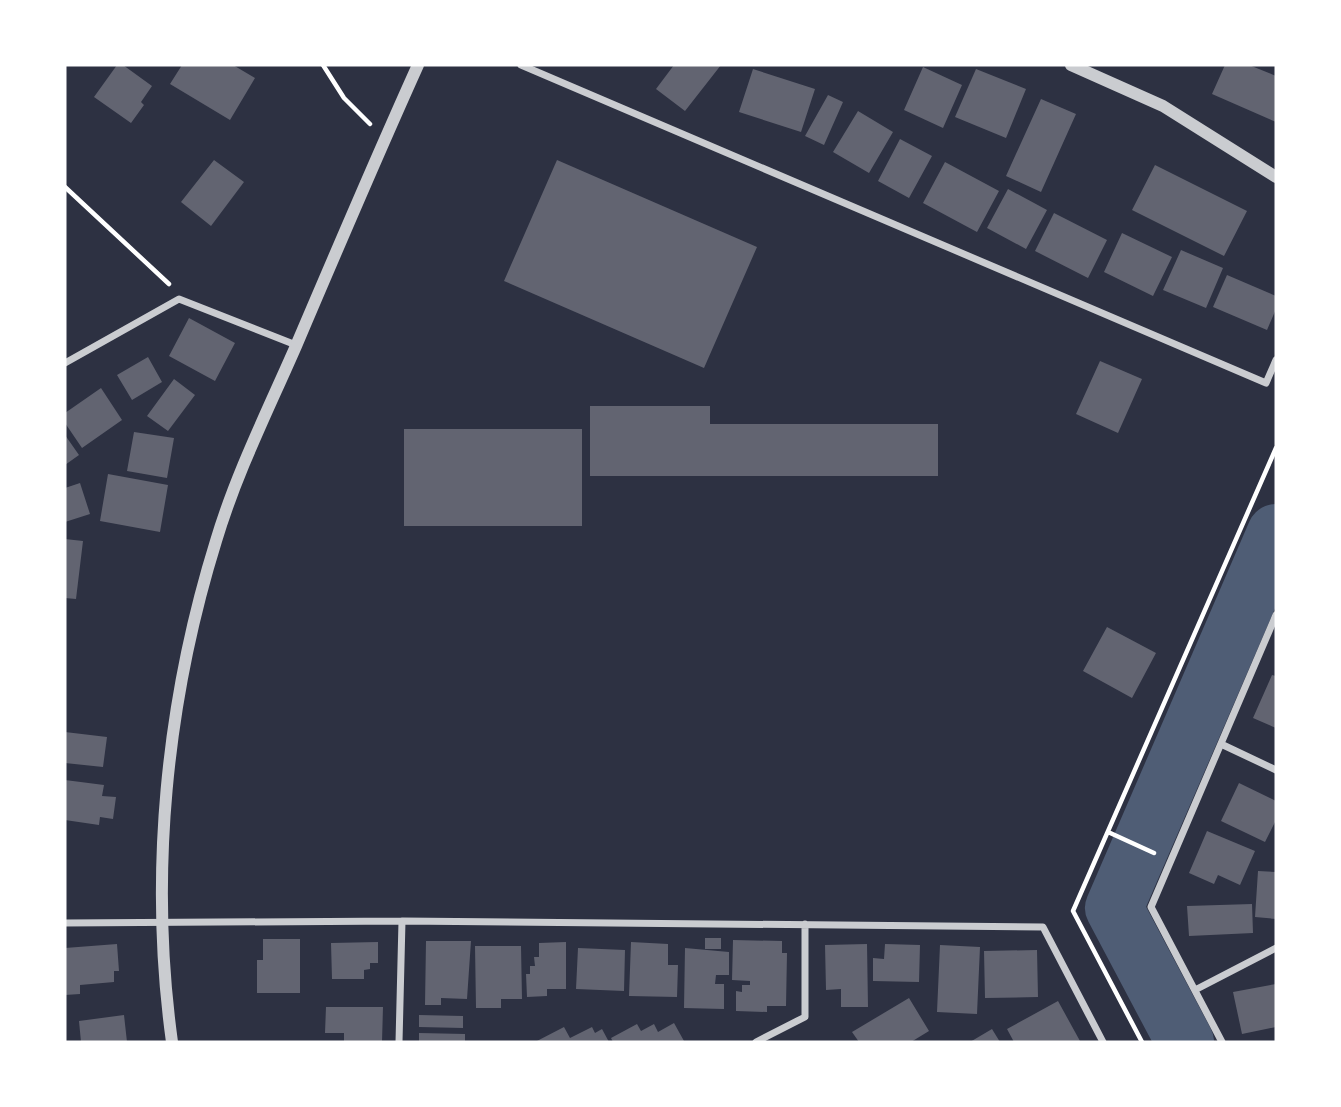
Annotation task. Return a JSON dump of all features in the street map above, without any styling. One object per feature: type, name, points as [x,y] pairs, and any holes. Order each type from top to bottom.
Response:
[{"type":"street","points":[[172,1042],[162,921],[164,824],[172,740],[188,647],[216,540],[248,454],[418,65]]},
{"type":"street","points":[[521,65],[1266,383],[1276,360]]},
{"type":"street","points":[[1071,65],[1163,106],[1276,177]]},
{"type":"street","points":[[65,363],[179,299],[296,345]]},
{"type":"street","points":[[1222,1042],[1151,906],[1276,615]]},
{"type":"street","points":[[1221,744],[1276,770]]},
{"type":"street","points":[[399,1042],[402,921]]},
{"type":"street","points":[[65,923],[402,921],[1043,927],[1103,1042]]},
{"type":"street","points":[[756,1042],[805,1017],[805,924]]},
{"type":"street","points":[[1195,990],[1276,948]]},
{"type":"path","points":[[323,65],[344,98],[384,139]]},
{"type":"path","points":[[65,187],[167,281],[179,299]]},
{"type":"path","points":[[1142,1042],[1073,911],[1276,448]]},
{"type":"path","points":[[1108,832],[1171,861]]},
{"type":"building","points":[[117,65],[123,65],[152,86],[141,102],[144,105],[131,123],[94,97]]},
{"type":"building","points":[[182,65],[233,65],[255,78],[230,120],[170,84]]},
{"type":"building","points":[[674,65],[721,65],[685,111],[656,89]]},
{"type":"building","points":[[1225,65],[1249,65],[1276,76],[1276,122],[1212,94]]},
{"type":"building","points":[[923,67],[962,85],[943,128],[904,110]]},
{"type":"building","points":[[753,69],[815,89],[801,132],[739,112]]},
{"type":"building","points":[[976,69],[1026,89],[1006,138],[955,117]]},
{"type":"building","points":[[828,95],[843,102],[824,145],[805,136]]},
{"type":"building","points":[[1041,99],[1076,114],[1041,192],[1006,176]]},
{"type":"building","points":[[858,111],[893,132],[869,173],[833,152]]},
{"type":"building","points":[[900,139],[932,156],[909,198],[878,181]]},
{"type":"building","points":[[214,160],[244,182],[211,226],[181,202]]},
{"type":"building","points":[[557,160],[757,247],[704,368],[504,281]]},
{"type":"building","points":[[945,162],[999,191],[977,232],[923,203]]},
{"type":"building","points":[[1155,165],[1247,211],[1224,256],[1132,210]]},
{"type":"building","points":[[1008,189],[1047,210],[1026,249],[987,228]]},
{"type":"building","points":[[1054,213],[1107,240],[1088,278],[1035,251]]},
{"type":"building","points":[[1122,233],[1172,257],[1153,296],[1104,272]]},
{"type":"building","points":[[1181,250],[1223,268],[1206,308],[1163,290]]},
{"type":"building","points":[[1227,275],[1276,296],[1276,309],[1267,330],[1213,307]]},
{"type":"building","points":[[189,318],[235,343],[215,381],[169,356]]},
{"type":"building","points":[[148,357],[162,382],[132,400],[117,375]]},
{"type":"building","points":[[1100,361],[1142,379],[1118,433],[1076,414]]},
{"type":"building","points":[[174,379],[195,395],[168,431],[147,416]]},
{"type":"building","points":[[101,388],[122,420],[82,448],[65,423],[65,413]]},
{"type":"building","points":[[590,406],[710,406],[710,424],[938,424],[938,476],[590,476]]},
{"type":"building","points":[[404,429],[582,429],[582,526],[404,526]]},
{"type":"building","points":[[134,432],[174,438],[167,478],[127,471]]},
{"type":"building","points":[[65,435],[79,455],[65,465]]},
{"type":"building","points":[[108,474],[168,485],[160,532],[100,521]]},
{"type":"building","points":[[80,483],[90,514],[65,522],[65,488]]},
{"type":"building","points":[[65,539],[83,541],[76,599],[65,598]]},
{"type":"building","points":[[1107,627],[1156,653],[1132,698],[1083,671]]},
{"type":"building","points":[[1272,675],[1276,676],[1276,728],[1253,718]]},
{"type":"building","points":[[65,732],[107,737],[103,767],[65,763]]},
{"type":"building","points":[[65,780],[104,785],[102,796],[116,797],[113,819],[100,817],[99,825],[65,820]]},
{"type":"building","points":[[1239,783],[1276,801],[1276,820],[1265,842],[1221,821]]},
{"type":"building","points":[[1207,831],[1255,851],[1240,885],[1218,875],[1214,884],[1189,873]]},
{"type":"building","points":[[1258,871],[1276,872],[1276,919],[1255,917]]},
{"type":"building","points":[[1252,904],[1253,933],[1189,936],[1187,906]]},
{"type":"building","points":[[705,938],[721,938],[721,949],[705,949]]},
{"type":"building","points":[[263,939],[300,939],[300,993],[257,993],[257,960],[263,960]]},
{"type":"building","points":[[733,940],[782,941],[782,953],[787,953],[786,1006],[767,1006],[767,1012],[736,1011],[736,991],[742,992],[742,985],[750,985],[750,981],[732,980]]},
{"type":"building","points":[[426,941],[471,941],[467,999],[441,998],[441,1005],[425,1005]]},
{"type":"building","points":[[378,942],[378,963],[370,963],[370,969],[364,970],[364,979],[332,979],[331,943]]},
{"type":"building","points":[[566,942],[566,989],[547,989],[547,996],[527,997],[526,974],[530,974],[530,966],[535,966],[534,957],[539,957],[539,943]]},
{"type":"building","points":[[631,942],[668,944],[668,965],[678,965],[677,997],[629,996]]},
{"type":"building","points":[[117,944],[119,971],[114,971],[114,982],[80,985],[80,994],[65,995],[65,948]]},
{"type":"building","points":[[867,944],[868,1007],[841,1007],[841,989],[826,990],[825,945]]},
{"type":"building","points":[[885,944],[920,945],[919,982],[873,981],[873,958],[884,959]]},
{"type":"building","points":[[940,945],[980,947],[977,1014],[937,1012]]},
{"type":"building","points":[[475,946],[521,946],[522,999],[501,999],[501,1008],[476,1008]]},
{"type":"building","points":[[578,948],[625,950],[624,991],[576,989]]},
{"type":"building","points":[[685,948],[729,952],[729,975],[716,975],[715,984],[724,984],[724,1009],[684,1008]]},
{"type":"building","points":[[1037,950],[1038,997],[985,998],[984,951]]},
{"type":"building","points":[[1276,984],[1276,1027],[1242,1034],[1233,992]]},
{"type":"building","points":[[909,998],[929,1031],[911,1042],[859,1042],[852,1032]]},
{"type":"building","points":[[1058,1001],[1080,1041],[1014,1042],[1007,1029]]},
{"type":"building","points":[[326,1007],[383,1007],[382,1042],[344,1042],[344,1033],[325,1033]]},
{"type":"building","points":[[124,1015],[127,1042],[81,1042],[79,1021]]},
{"type":"building","points":[[419,1015],[463,1016],[463,1028],[419,1027]]},
{"type":"building","points":[[674,1023],[684,1041],[613,1042],[611,1038],[637,1024],[641,1031],[654,1024],[658,1032]]},
{"type":"building","points":[[564,1027],[570,1038],[592,1027],[595,1033],[602,1029],[609,1042],[535,1042]]},
{"type":"building","points":[[992,1029],[1000,1042],[970,1042]]},
{"type":"building","points":[[419,1033],[465,1034],[465,1042],[419,1042]]},
{"type":"waterway","points":[[1185,1042],[1114,908],[1276,533]]}]
